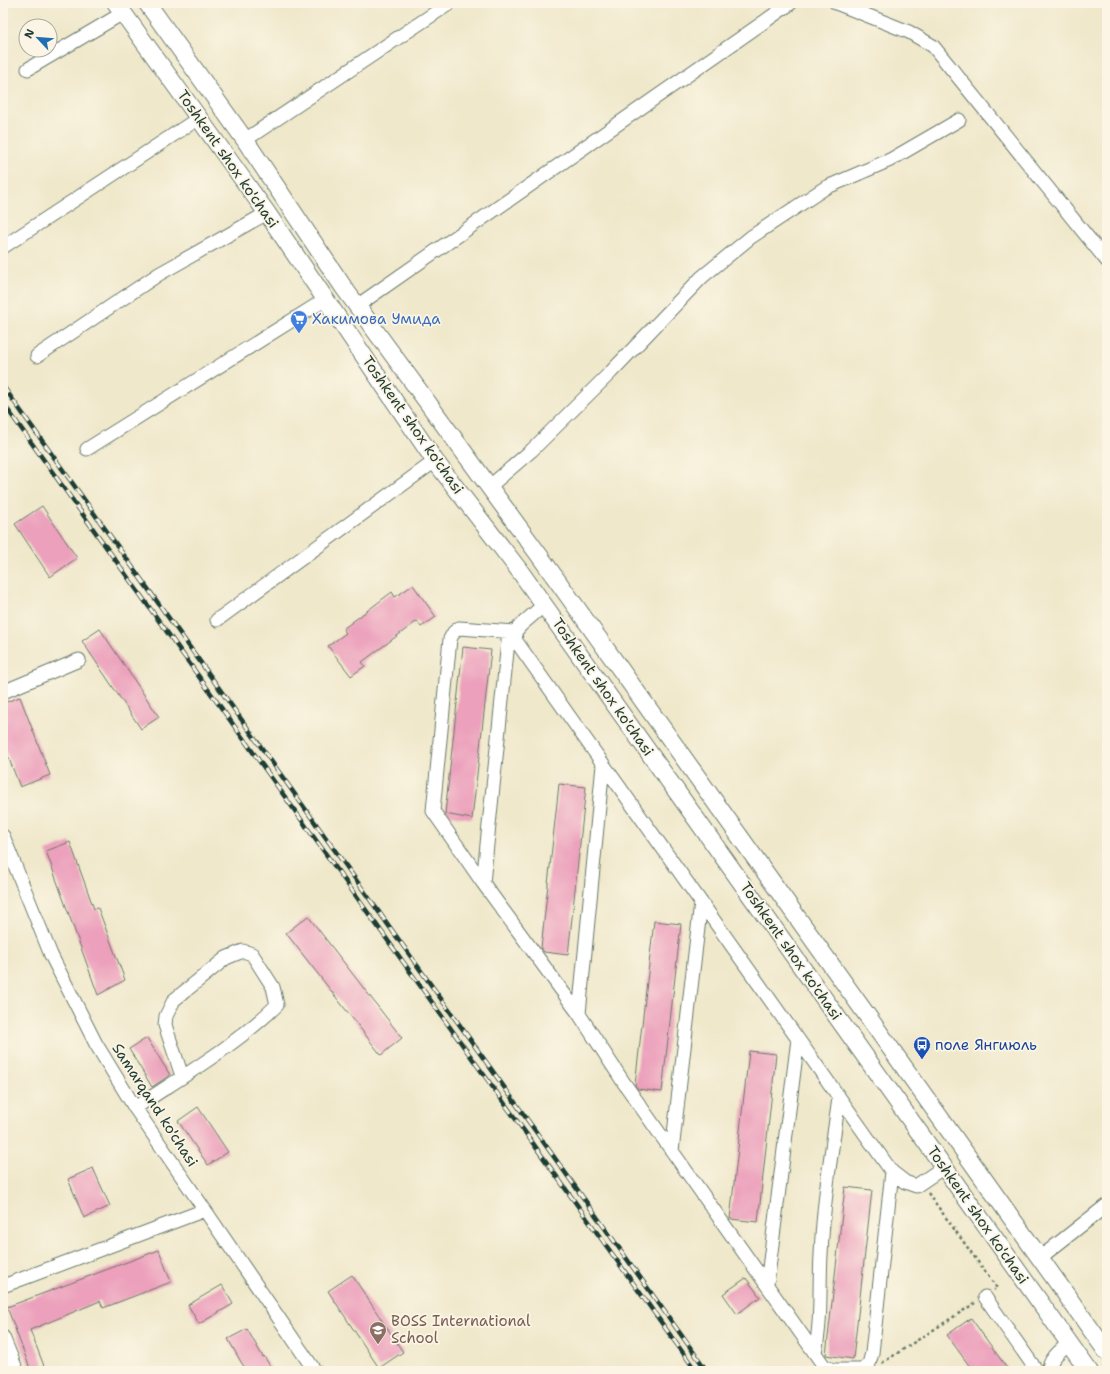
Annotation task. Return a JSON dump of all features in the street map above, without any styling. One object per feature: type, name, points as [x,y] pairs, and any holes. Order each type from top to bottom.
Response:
[{"type":"main road","name":"Toshkent shox ko'chasi","points":[[147,3],[245,140],[357,306],[539,555],[1041,1257],[1107,1352]]},
{"type":"main road","name":"Toshkent shox ko'chasi","points":[[120,8],[267,213],[435,461],[519,570],[1089,1371]]},
{"type":"main road","points":[[519,570],[539,555]]},
{"type":"street","points":[[245,140],[450,3]]},
{"type":"street","points":[[357,306],[791,3]]},
{"type":"street","points":[[836,3],[909,32],[933,46],[1107,261]]},
{"type":"street","points":[[28,69],[120,8]]},
{"type":"street","points":[[3,247],[199,118]]},
{"type":"street","points":[[489,487],[538,445],[612,372],[702,277],[751,238],[824,188],[890,160],[959,120]]},
{"type":"street","points":[[37,356],[159,274],[267,213]]},
{"type":"street","points":[[87,449],[326,299]]},
{"type":"street","points":[[217,620],[435,461]]},
{"type":"street","points":[[544,605],[512,632],[459,628],[454,632],[450,639],[433,811],[483,883],[579,1014],[624,1083],[824,1366],[833,1370],[862,1370],[869,1364],[872,1353],[892,1172]]},
{"type":"street","points":[[512,632],[516,640],[603,765],[892,1172],[905,1182],[916,1186],[944,1167]]},
{"type":"street","points":[[483,883],[512,632]]},
{"type":"street","points":[[3,692],[79,660]]},
{"type":"street","points":[[579,1014],[603,765]]},
{"type":"street","name":"Samarqand ko'chasi","points":[[4,844],[41,933],[72,999],[102,1054],[136,1108],[315,1371]]},
{"type":"street","points":[[672,1151],[701,902]]},
{"type":"street","points":[[136,1108],[258,1024],[277,1005],[273,988],[252,954],[242,951],[226,958],[174,1000],[166,1016],[165,1025],[182,1076]]},
{"type":"street","points":[[767,1284],[798,1039]]},
{"type":"street","points":[[815,1352],[820,1330],[821,1254],[826,1185],[839,1098]]},
{"type":"street","points":[[1041,1257],[1107,1205]]},
{"type":"street","points":[[3,1286],[205,1210]]},
{"type":"street","points":[[985,1296],[1037,1371]]},
{"type":"street","points":[[3,1337],[17,1371]]},
{"type":"street","points":[[1048,1371],[1048,1366],[1056,1354],[1069,1343]]},
{"type":"path","points":[[869,1364],[883,1363],[997,1288],[920,1183]]},
{"type":"building","points":[[42,506],[77,558],[50,577],[15,524]]},
{"type":"building","points":[[413,585],[436,617],[421,627],[417,621],[362,662],[365,666],[351,676],[328,646],[346,633],[343,629],[392,592],[395,597]]},
{"type":"building","points":[[100,629],[159,717],[141,729],[82,641]]},
{"type":"building","points":[[463,647],[491,650],[472,819],[445,814]]},
{"type":"building","points":[[20,697],[50,775],[20,787],[3,743],[3,703]]},
{"type":"building","points":[[559,784],[586,787],[568,955],[544,952],[541,948]]},
{"type":"building","points":[[70,842],[94,909],[98,908],[125,980],[98,995],[46,851]]},
{"type":"building","points":[[308,916],[402,1038],[381,1055],[286,933]]},
{"type":"building","points":[[654,921],[681,924],[662,1092],[638,1089],[635,1085]]},
{"type":"building","points":[[147,1038],[170,1075],[152,1087],[129,1049]]},
{"type":"building","points":[[749,1051],[776,1054],[758,1222],[730,1219]]},
{"type":"building","points":[[198,1107],[228,1152],[208,1165],[178,1121]]},
{"type":"building","points":[[93,1168],[110,1206],[84,1218],[68,1179]]},
{"type":"building","points":[[845,1187],[872,1190],[853,1359],[826,1355]]},
{"type":"building","points":[[159,1250],[171,1282],[103,1308],[100,1301],[30,1330],[46,1371],[31,1371],[7,1307]]},
{"type":"building","points":[[352,1275],[403,1352],[379,1368],[328,1291]]},
{"type":"building","points":[[746,1278],[760,1297],[737,1314],[723,1294]]},
{"type":"building","points":[[222,1285],[233,1304],[199,1324],[188,1305]]},
{"type":"building","points":[[971,1318],[1009,1371],[973,1371],[947,1335]]},
{"type":"building","points":[[247,1329],[273,1371],[247,1371],[241,1362],[228,1339]]},
{"type":"railway","points":[[3,386],[707,1371]]},
{"type":"railway","points":[[3,403],[696,1371]]},
{"type":"place","name":"Хакимова Умида","points":[[299,334]]},
{"type":"place","name":"поле Янгиюль","points":[[922,1060]]},
{"type":"place","name":"BOSS International School","points":[[378,1345]]}]
